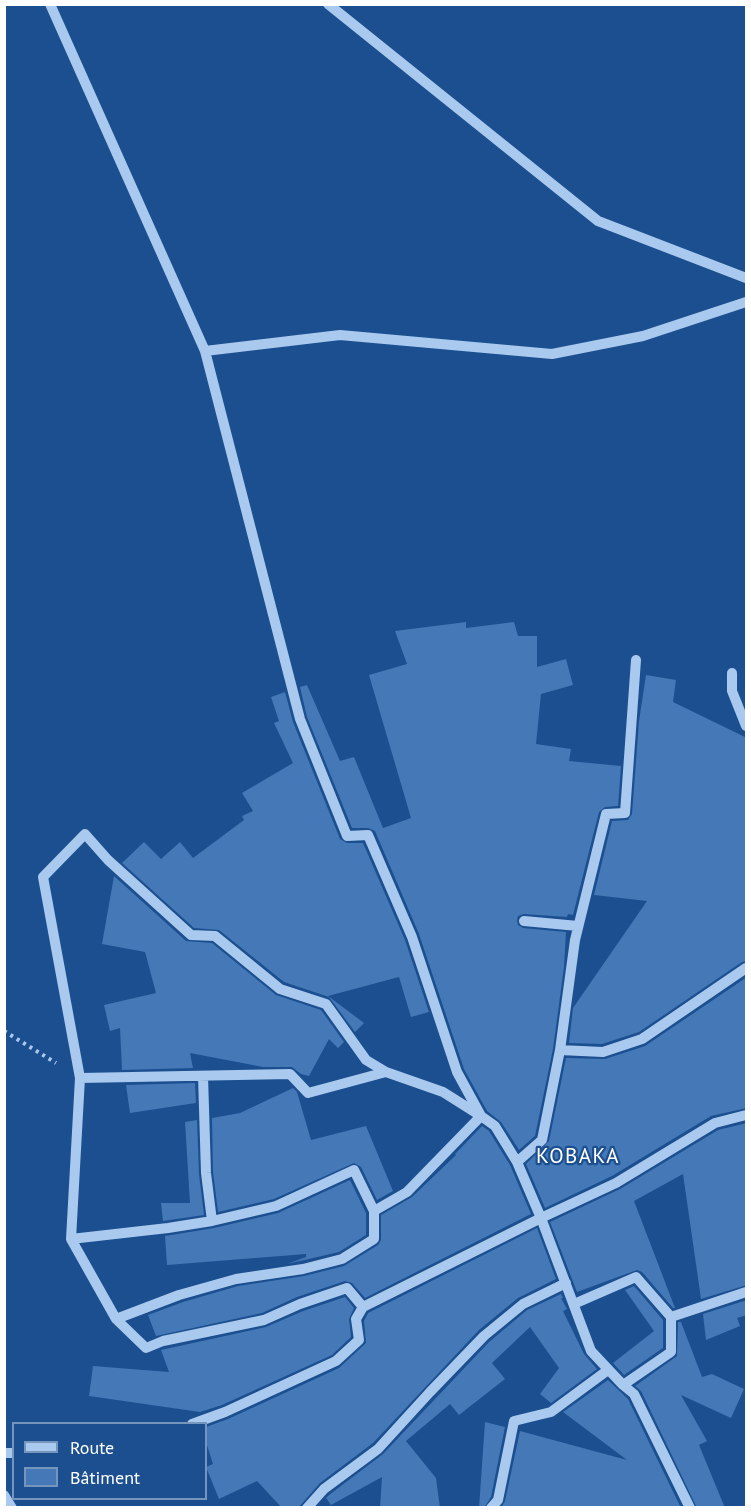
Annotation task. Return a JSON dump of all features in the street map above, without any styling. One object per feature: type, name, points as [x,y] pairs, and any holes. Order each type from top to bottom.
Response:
[{"type":"street","points":[[50,4],[205,351],[300,718],[347,836],[368,835],[412,937],[457,1072],[480,1116]]},
{"type":"street","points":[[328,4],[598,221],[747,278]]},
{"type":"street","points":[[205,351],[340,335],[552,354],[643,336],[747,302]]},
{"type":"street","points":[[517,1162],[542,1140],[560,1050],[578,926],[606,814],[625,813],[636,660]]},
{"type":"street","points":[[732,673],[732,691],[747,726]]},
{"type":"street","points":[[363,1307],[347,1288],[300,1304],[264,1320],[163,1341],[146,1348],[116,1319],[71,1239],[80,1078],[43,877],[85,834],[108,861],[190,934],[215,936],[280,989],[326,1004],[366,1060],[386,1072],[443,1092],[495,1126],[517,1162],[541,1218],[591,1351],[622,1385],[634,1394],[690,1508]]},
{"type":"street","points":[[524,921],[578,926]]},
{"type":"street","points":[[560,1050],[603,1052],[642,1039],[747,968]]},
{"type":"street","points":[[80,1078],[290,1074],[308,1092],[386,1072]]},
{"type":"street","points":[[203,1076],[206,1173],[212,1221]]},
{"type":"street","points":[[198,1422],[225,1412],[336,1361],[359,1340],[356,1319],[363,1307],[616,1183],[715,1124],[747,1115]]},
{"type":"street","points":[[374,1211],[407,1191],[480,1116]]},
{"type":"street","points":[[71,1239],[212,1221],[276,1206],[354,1170],[374,1211],[374,1239],[342,1259],[303,1269],[236,1279],[179,1295],[116,1319]]},
{"type":"street","points":[[574,1304],[636,1277],[671,1317],[671,1352],[622,1385]]},
{"type":"street","points":[[307,1508],[324,1489],[378,1449],[484,1336],[523,1304],[566,1283]]},
{"type":"street","points":[[671,1317],[747,1292]]},
{"type":"street","points":[[491,1508],[498,1500],[514,1420],[551,1412],[608,1370]]},
{"type":"street","points":[[4,1495],[12,1508]]},
{"type":"path","points":[[4,1031],[80,1078]]},
{"type":"building","points":[[466,622],[466,628],[514,622],[518,636],[537,636],[537,667],[566,659],[573,685],[541,694],[536,744],[571,749],[569,761],[621,766],[618,806],[605,807],[599,812],[573,915],[568,914],[567,917],[524,914],[518,916],[518,925],[523,928],[566,932],[564,967],[553,1049],[535,1136],[519,1150],[501,1122],[487,1111],[464,1069],[419,934],[375,831],[368,828],[352,828],[307,717],[300,687],[307,685],[340,761],[354,757],[383,828],[411,818],[369,675],[407,664],[395,631]]},
{"type":"building","points":[[646,675],[676,680],[673,702],[747,738],[747,961],[742,962],[639,1032],[602,1044],[569,1043],[573,1008],[647,901],[594,895],[612,821],[628,820],[632,814],[639,721]]},
{"type":"building","points":[[285,692],[293,722],[340,839],[347,843],[363,843],[405,940],[429,1012],[411,1017],[399,977],[328,996],[364,1023],[355,1032],[329,997],[284,982],[219,930],[194,928],[122,863],[144,842],[161,859],[180,842],[193,858],[244,820],[242,816],[253,811],[242,793],[293,763],[274,723],[279,721],[271,697]]},
{"type":"building","points":[[114,876],[186,941],[212,943],[276,995],[321,1010],[344,1042],[338,1048],[329,1039],[309,1076],[301,1074],[292,1067],[263,1067],[190,1053],[193,1068],[122,1070],[120,1028],[110,1031],[104,1005],[156,993],[145,952],[102,944]]},
{"type":"building","points":[[747,977],[747,1108],[711,1116],[612,1176],[545,1208],[526,1164],[549,1141],[566,1058],[605,1059],[645,1046]]},
{"type":"building","points":[[195,1083],[196,1103],[130,1113],[126,1085]]},
{"type":"building","points":[[293,1088],[297,1092],[311,1140],[366,1126],[393,1191],[377,1200],[361,1167],[354,1163],[274,1199],[218,1212],[213,1172],[212,1118],[240,1113]]},
{"type":"building","points":[[197,1120],[199,1174],[204,1215],[163,1221],[161,1203],[190,1203],[185,1122]]},
{"type":"building","points":[[747,1123],[747,1285],[701,1299],[683,1174],[634,1201],[675,1308],[642,1272],[637,1270],[577,1292],[550,1222],[620,1189],[718,1130]]},
{"type":"building","points":[[482,1126],[489,1131],[510,1165],[531,1214],[365,1298],[352,1283],[345,1281],[297,1297],[262,1313],[156,1336],[148,1315],[238,1286],[304,1276],[344,1266],[378,1245],[381,1240],[381,1215],[412,1197],[456,1155]]},
{"type":"building","points":[[350,1180],[366,1213],[366,1235],[339,1252],[287,1264],[306,1257],[306,1254],[167,1265],[165,1236],[214,1228],[278,1213]]},
{"type":"building","points":[[537,1228],[556,1279],[518,1298],[479,1330],[373,1443],[320,1483],[298,1508],[282,1508],[257,1481],[219,1499],[207,1469],[207,1467],[213,1464],[207,1445],[207,1427],[339,1368],[366,1343],[364,1321],[368,1313]]},
{"type":"building","points":[[634,1286],[663,1320],[663,1348],[624,1375],[613,1363],[654,1331],[625,1290]]},
{"type":"building","points":[[561,1294],[567,1309],[563,1311],[584,1354],[597,1369],[551,1403],[540,1394],[559,1368],[530,1327],[492,1363],[505,1379],[459,1415],[450,1404],[406,1441],[436,1478],[440,1508],[380,1508],[382,1477],[331,1505],[326,1498],[383,1454],[489,1342],[527,1310]]},
{"type":"building","points":[[345,1297],[354,1308],[349,1319],[351,1337],[332,1355],[222,1405],[200,1412],[89,1396],[93,1366],[169,1372],[161,1350],[266,1327],[303,1311]]},
{"type":"building","points":[[747,1300],[747,1315],[737,1318],[740,1326],[706,1340],[703,1314]]},
{"type":"building","points":[[678,1322],[681,1322],[702,1377],[712,1374],[744,1389],[731,1418],[681,1395],[707,1441],[699,1445],[725,1508],[697,1508],[641,1391],[635,1386],[677,1356]]},
{"type":"building","points":[[608,1380],[628,1399],[681,1508],[501,1508],[505,1501],[520,1431],[627,1460],[563,1412]]},
{"type":"building","points":[[485,1422],[505,1427],[491,1497],[484,1508],[479,1508]]},
{"type":"district","name":"KOBAKA","points":[[578,1157]]}]
